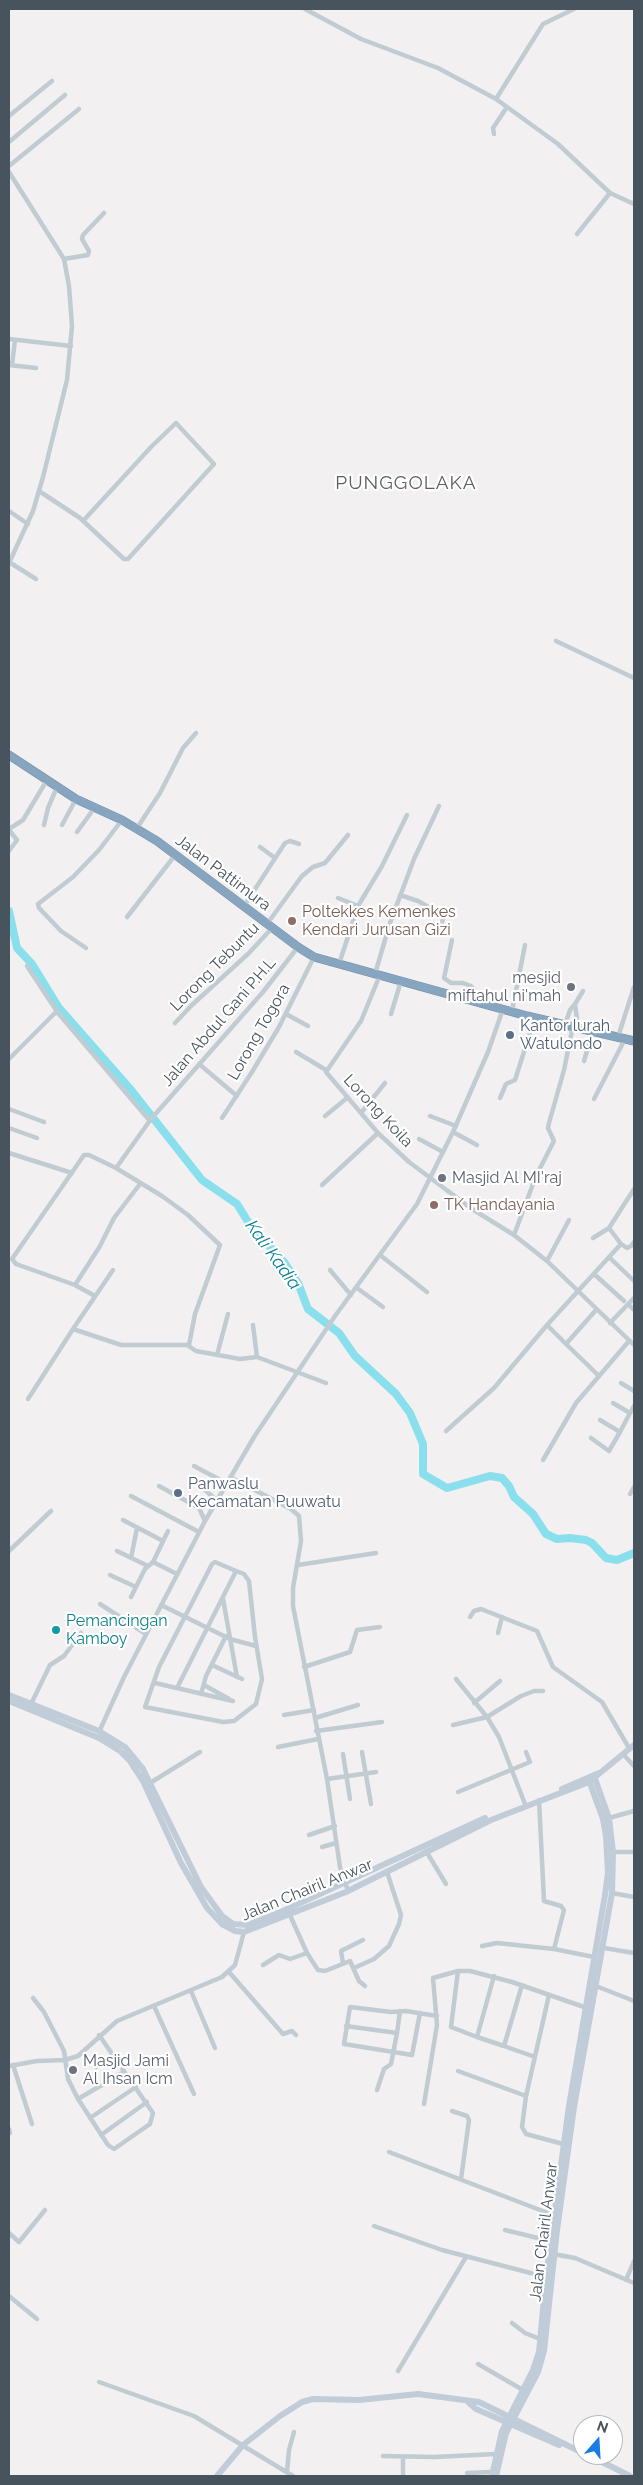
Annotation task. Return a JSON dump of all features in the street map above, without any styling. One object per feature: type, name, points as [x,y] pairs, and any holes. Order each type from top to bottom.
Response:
[{"type":"highway","name":"Jalan Pattimura","points":[[9,755],[76,799],[137,828],[176,854],[298,947],[314,957],[508,1011],[634,1041]]},
{"type":"main road","name":"Jalan Chairil Anwar","points":[[9,1695],[125,1747],[137,1760],[150,1783],[184,1861],[214,1907],[233,1924],[248,1925],[289,1912]]},
{"type":"main road","name":"Jalan Chairil Anwar","points":[[9,1701],[98,1734],[120,1751],[136,1769],[215,1917],[228,1928],[244,1932],[387,1872],[491,1820],[593,1777]]},
{"type":"main road","points":[[593,1777],[632,1746]]},
{"type":"main road","name":"Jalan Chairil Anwar","points":[[493,2475],[496,2454],[509,2419],[536,2366],[546,2276],[552,2254],[550,2241],[563,2144],[584,2034],[604,1948],[612,1893],[613,1852],[609,1818],[593,1777]]},
{"type":"main road","name":"Jalan Chairil Anwar","points":[[493,2475],[509,2419],[541,2362],[552,2254],[584,2034],[584,2007],[606,1895],[608,1868],[603,1819],[593,1777]]},
{"type":"main road","name":"Jalan Chairil Anwar","points":[[346,1888],[423,1845],[491,1816],[539,1800]]},
{"type":"main road","points":[[217,2476],[243,2445],[280,2416],[302,2402],[313,2399],[358,2400],[418,2394],[443,2396],[468,2402],[476,2409],[509,2419],[566,2448],[573,2450]]},
{"type":"main road","points":[[607,2465],[627,2476]]},
{"type":"street","points":[[305,9],[361,40],[438,68],[496,99],[558,144],[610,193],[634,204]]},
{"type":"street","points":[[496,99],[543,24],[574,9]]},
{"type":"street","points":[[9,116],[52,81]]},
{"type":"street","points":[[9,142],[65,95]]},
{"type":"street","points":[[494,134],[493,128],[507,107]]},
{"type":"street","points":[[9,166],[79,109]]},
{"type":"street","points":[[9,172],[64,259],[69,286],[71,346],[65,392],[39,491],[28,524],[9,562],[36,579]]},
{"type":"street","points":[[577,234],[610,193]]},
{"type":"street","points":[[64,259],[88,255],[89,251],[82,239],[83,234],[104,213]]},
{"type":"street","points":[[9,339],[71,346]]},
{"type":"street","points":[[15,340],[10,365],[36,368]]},
{"type":"street","points":[[39,491],[83,521],[124,559],[128,559],[214,464],[176,424],[152,446],[83,521]]},
{"type":"street","points":[[9,511],[28,524]]},
{"type":"street","points":[[556,641],[634,678]]},
{"type":"street","points":[[137,828],[160,792],[183,748],[196,733]]},
{"type":"street","points":[[9,851],[17,840],[9,830],[23,820],[47,780]]},
{"type":"street","points":[[44,825],[48,808],[57,787]]},
{"type":"street","points":[[62,825],[76,799]]},
{"type":"street","name":"Lorong Koila","points":[[439,806],[419,845],[400,895],[377,974],[361,1020],[326,1070],[347,1098],[378,1133],[431,1179],[483,1217],[514,1235],[547,1261],[634,1345]]},
{"type":"street","points":[[77,832],[95,807]]},
{"type":"street","points":[[339,964],[358,906],[382,866],[407,815]]},
{"type":"street","points":[[86,948],[61,931],[39,908],[38,904],[73,877],[122,820]]},
{"type":"street","name":"Lorong Tebuntu","points":[[175,1023],[249,953],[270,926],[302,876],[313,867],[325,863],[348,835]]},
{"type":"street","points":[[244,906],[286,842],[299,844]]},
{"type":"street","points":[[260,847],[275,858]]},
{"type":"street","points":[[127,917],[176,854]]},
{"type":"street","points":[[400,895],[418,901],[444,916],[438,934]]},
{"type":"street","points":[[338,898],[358,906]]},
{"type":"street","points":[[452,940],[444,978],[451,983],[463,983],[471,986],[474,989],[474,1002]]},
{"type":"street","points":[[98,1734],[146,1634],[216,1500],[261,1426],[336,1316],[410,1216],[431,1179],[508,1011],[525,945]]},
{"type":"street","name":"Jalan Abdul Gani P.H.L","points":[[116,1168],[150,1120],[270,983],[298,947]]},
{"type":"street","name":"Lorong Togora","points":[[222,1118],[286,1014],[314,957]]},
{"type":"street","points":[[27,966],[58,1013],[150,1120]]},
{"type":"street","points":[[391,1014],[401,981]]},
{"type":"street","points":[[594,1100],[622,1038],[634,987]]},
{"type":"street","points":[[514,1235],[536,1176],[554,1141],[548,1128],[549,1122],[564,1070],[576,1004],[583,990]]},
{"type":"street","points":[[572,1026],[570,1010],[576,1004]]},
{"type":"street","points":[[9,1059],[54,1013],[58,1013]]},
{"type":"street","points":[[286,1014],[308,1026]]},
{"type":"street","points":[[500,1098],[506,1084],[515,1080],[535,1017]]},
{"type":"street","points":[[584,1061],[592,1031]]},
{"type":"street","points":[[296,1052],[326,1070]]},
{"type":"street","points":[[199,1064],[237,1096]]},
{"type":"street","points":[[361,1113],[385,1083]]},
{"type":"street","points":[[325,1116],[347,1098]]},
{"type":"street","points":[[9,1109],[44,1122]]},
{"type":"street","points":[[430,1116],[456,1126]]},
{"type":"street","points":[[9,1128],[37,1138]]},
{"type":"street","points":[[454,1132],[477,1145]]},
{"type":"street","points":[[322,1185],[378,1133]]},
{"type":"street","points":[[419,1139],[443,1152]]},
{"type":"street","points":[[9,1153],[72,1173]]},
{"type":"street","points":[[95,1296],[75,1285],[12,1262],[86,1154],[116,1168],[162,1196],[188,1215],[220,1245],[195,1314],[189,1345]]},
{"type":"street","points":[[75,1285],[104,1240],[114,1218],[140,1184]]},
{"type":"street","points":[[593,1238],[609,1228],[634,1189]]},
{"type":"street","points":[[547,1261],[569,1220]]},
{"type":"street","points":[[609,1228],[621,1244],[629,1248],[634,1242]]},
{"type":"street","points":[[446,1431],[494,1388],[547,1325],[621,1244]]},
{"type":"street","points":[[380,1255],[427,1292]]},
{"type":"street","points":[[610,1258],[634,1281]]},
{"type":"street","points":[[28,1399],[113,1270]]},
{"type":"street","points":[[330,1270],[351,1295]]},
{"type":"street","points":[[594,1274],[634,1310]]},
{"type":"street","points":[[357,1288],[383,1307]]},
{"type":"street","points":[[610,1323],[626,1302],[634,1298]]},
{"type":"street","points":[[566,1344],[596,1310]]},
{"type":"street","points":[[217,1355],[228,1314]]},
{"type":"street","points":[[253,1324],[257,1357]]},
{"type":"street","points":[[547,1325],[600,1376]]},
{"type":"street","points":[[73,1328],[120,1345],[189,1345],[196,1351],[243,1360],[257,1357],[326,1383]]},
{"type":"street","points":[[543,1460],[576,1403],[630,1341]]},
{"type":"street","points":[[621,1383],[634,1391]]},
{"type":"street","points":[[613,1403],[630,1413]]},
{"type":"street","points":[[591,1438],[609,1451],[634,1406]]},
{"type":"street","points":[[600,1420],[620,1432]]},
{"type":"street","points":[[194,1466],[226,1484]]},
{"type":"street","points":[[230,1477],[291,1509],[299,1516],[301,1540],[293,1588],[293,1606],[314,1710],[316,1731],[335,1826],[336,1843],[346,1888]]},
{"type":"street","points":[[159,1486],[199,1508],[204,1521]]},
{"type":"street","points":[[630,1494],[634,1487]]},
{"type":"street","points":[[203,1488],[216,1500]]},
{"type":"street","points":[[131,1496],[199,1532]]},
{"type":"street","points":[[9,1551],[51,1511]]},
{"type":"street","points":[[123,1520],[163,1542]]},
{"type":"street","points":[[132,1558],[137,1528]]},
{"type":"street","points":[[131,1597],[148,1566],[153,1562],[168,1531]]},
{"type":"street","points":[[116,1551],[148,1566]]},
{"type":"street","points":[[298,1565],[376,1553]]},
{"type":"street","points":[[153,1562],[177,1574]]},
{"type":"street","points":[[215,1562],[244,1574],[249,1581],[256,1646],[262,1679],[261,1690],[255,1706],[234,1721],[220,1722],[145,1707],[155,1683],[159,1667],[185,1617],[212,1564],[215,1562]]},
{"type":"street","points":[[177,1688],[236,1571]]},
{"type":"street","points":[[110,1575],[136,1587]]},
{"type":"street","points":[[212,1665],[240,1678],[228,1638],[223,1598]]},
{"type":"street","points":[[100,1604],[146,1634]]},
{"type":"street","points":[[161,1605],[228,1638],[256,1646]]},
{"type":"street","points":[[470,1617],[474,1611],[481,1609],[537,1631],[553,1667],[602,1702],[632,1746]]},
{"type":"street","points":[[498,1633],[502,1617]]},
{"type":"street","points":[[304,1667],[350,1652],[354,1643],[354,1633],[357,1630],[380,1627]]},
{"type":"street","points":[[31,1704],[50,1665],[64,1656],[81,1633]]},
{"type":"street","points":[[201,1694],[212,1665],[228,1638]]},
{"type":"street","points":[[456,1679],[487,1717],[504,1745],[525,1804]]},
{"type":"street","points":[[474,1703],[500,1681]]},
{"type":"street","points":[[155,1683],[233,1701],[204,1684]]},
{"type":"street","points":[[453,1725],[487,1717],[521,1696],[534,1690],[543,1691]]},
{"type":"street","points":[[315,1718],[358,1705]]},
{"type":"street","points":[[284,1715],[314,1710]]},
{"type":"street","points":[[316,1731],[382,1722]]},
{"type":"street","points":[[278,1747],[318,1739]]},
{"type":"street","points":[[150,1783],[200,1752]]},
{"type":"street","points":[[362,1752],[372,1804]]},
{"type":"street","points":[[458,1792],[530,1762],[526,1752]]},
{"type":"street","points":[[343,1754],[350,1799]]},
{"type":"street","points":[[623,1754],[634,1766]]},
{"type":"street","points":[[326,1779],[376,1772]]},
{"type":"street","points":[[539,1800],[544,1901],[561,1906],[564,1910],[554,1949]]},
{"type":"street","points":[[609,1818],[634,1811]]},
{"type":"street","points":[[308,1835],[335,1826]]},
{"type":"street","points":[[322,1847],[336,1843]]},
{"type":"street","points":[[426,1851],[446,1884]]},
{"type":"street","points":[[613,1852],[634,1852]]},
{"type":"street","points":[[354,1968],[374,1959],[389,1946],[400,1924],[401,1914],[387,1872]]},
{"type":"street","points":[[612,1893],[634,1897]]},
{"type":"street","points":[[289,1912],[307,1953],[321,1971],[350,1961],[359,1981],[365,1986]]},
{"type":"street","points":[[32,2124],[11,2066],[65,2060],[82,2054],[99,2035],[116,2021],[222,1978],[229,1972],[240,1952],[244,1932]]},
{"type":"street","points":[[343,1963],[341,1951],[363,1940]]},
{"type":"street","points":[[482,1946],[497,1943],[554,1949],[594,1957]]},
{"type":"street","points":[[604,1948],[634,1953]]},
{"type":"street","points":[[263,1965],[279,1954],[290,1959],[307,1953]]},
{"type":"street","points":[[424,2104],[432,2062],[437,2016],[433,1978],[458,1971],[470,1971],[494,1976],[584,2007]]},
{"type":"street","points":[[458,1971],[451,2027],[535,2057]]},
{"type":"street","points":[[229,1972],[283,2034],[292,2031],[296,2035]]},
{"type":"street","points":[[476,2037],[494,1976]]},
{"type":"street","points":[[504,2046],[522,1985]]},
{"type":"street","points":[[596,1986],[634,2000]]},
{"type":"street","points":[[191,1991],[215,2048]]},
{"type":"street","points":[[549,1995],[526,2096],[523,2132],[563,2144]]},
{"type":"street","points":[[33,1998],[58,2038],[65,2060],[68,2079],[78,2099],[111,2149],[122,2144],[150,2124],[153,2113],[99,2035]]},
{"type":"street","points":[[154,2006],[194,2094]]},
{"type":"street","points":[[420,2013],[412,2054],[346,2045],[346,2026],[350,2007],[420,2013],[437,2016]]},
{"type":"street","points":[[377,2090],[383,2071],[391,2064],[400,2011]]},
{"type":"street","points":[[346,2026],[397,2033]]},
{"type":"street","points":[[96,2067],[112,2055]]},
{"type":"street","points":[[458,2071],[526,2096]]},
{"type":"street","points":[[78,2099],[124,2072]]},
{"type":"street","points":[[90,2118],[136,2087]]},
{"type":"street","points":[[101,2135],[147,2102]]},
{"type":"street","points":[[452,2111],[467,2116],[469,2120],[461,2179]]},
{"type":"street","points":[[388,2152],[553,2215]]},
{"type":"street","points":[[9,2233],[20,2242],[45,2210]]},
{"type":"street","points":[[374,2226],[424,2245],[546,2276]]},
{"type":"street","points":[[505,2230],[550,2241]]},
{"type":"street","points":[[552,2254],[576,2258],[634,2283]]},
{"type":"street","points":[[398,2372],[466,2257]]},
{"type":"street","points":[[626,2280],[634,2261]]},
{"type":"street","points":[[9,2296],[37,2319]]},
{"type":"street","points":[[512,2323],[525,2333],[540,2338]]},
{"type":"street","points":[[478,2364],[523,2390]]},
{"type":"street","points":[[99,2382],[180,2409],[292,2476]]},
{"type":"street","points":[[287,2472],[289,2450],[294,2432]]},
{"type":"street","points":[[383,2456],[496,2454]]},
{"type":"street","points":[[403,2457],[403,2476]]},
{"type":"street","points":[[467,2473],[493,2475]]},
{"type":"waterway","name":"Kali Kadia","points":[[9,911],[17,948],[32,964],[59,1008],[131,1090],[202,1180],[237,1204],[252,1228],[284,1262],[298,1283],[308,1309],[339,1333],[355,1356],[396,1394],[410,1413],[423,1444],[423,1474],[447,1488],[490,1476],[502,1478],[509,1486],[514,1497],[533,1514],[546,1534],[557,1539],[586,1540],[592,1543],[606,1558],[617,1560],[634,1553]]},
{"type":"place","name":"Poltekkes Kemenkes Kendari Jurusan Gizi","points":[[292,921]]},
{"type":"place","name":"mesjid miftahul ni'mah","points":[[571,987]]},
{"type":"place","name":"Kantor lurah Watulondo","points":[[510,1035]]},
{"type":"place","name":"Masjid Al MI'raj","points":[[442,1178]]},
{"type":"place","name":"TK Handayania","points":[[434,1205]]},
{"type":"place","name":"Panwaslu Kecamatan Puuwatu","points":[[178,1493]]},
{"type":"place","name":"Pemancingan Kamboy","points":[[56,1630]]},
{"type":"place","name":"Masjid Jami Al Ihsan Icm","points":[[73,2070]]},
{"type":"district","name":"PUNGGOLAKA","points":[[406,483]]}]
